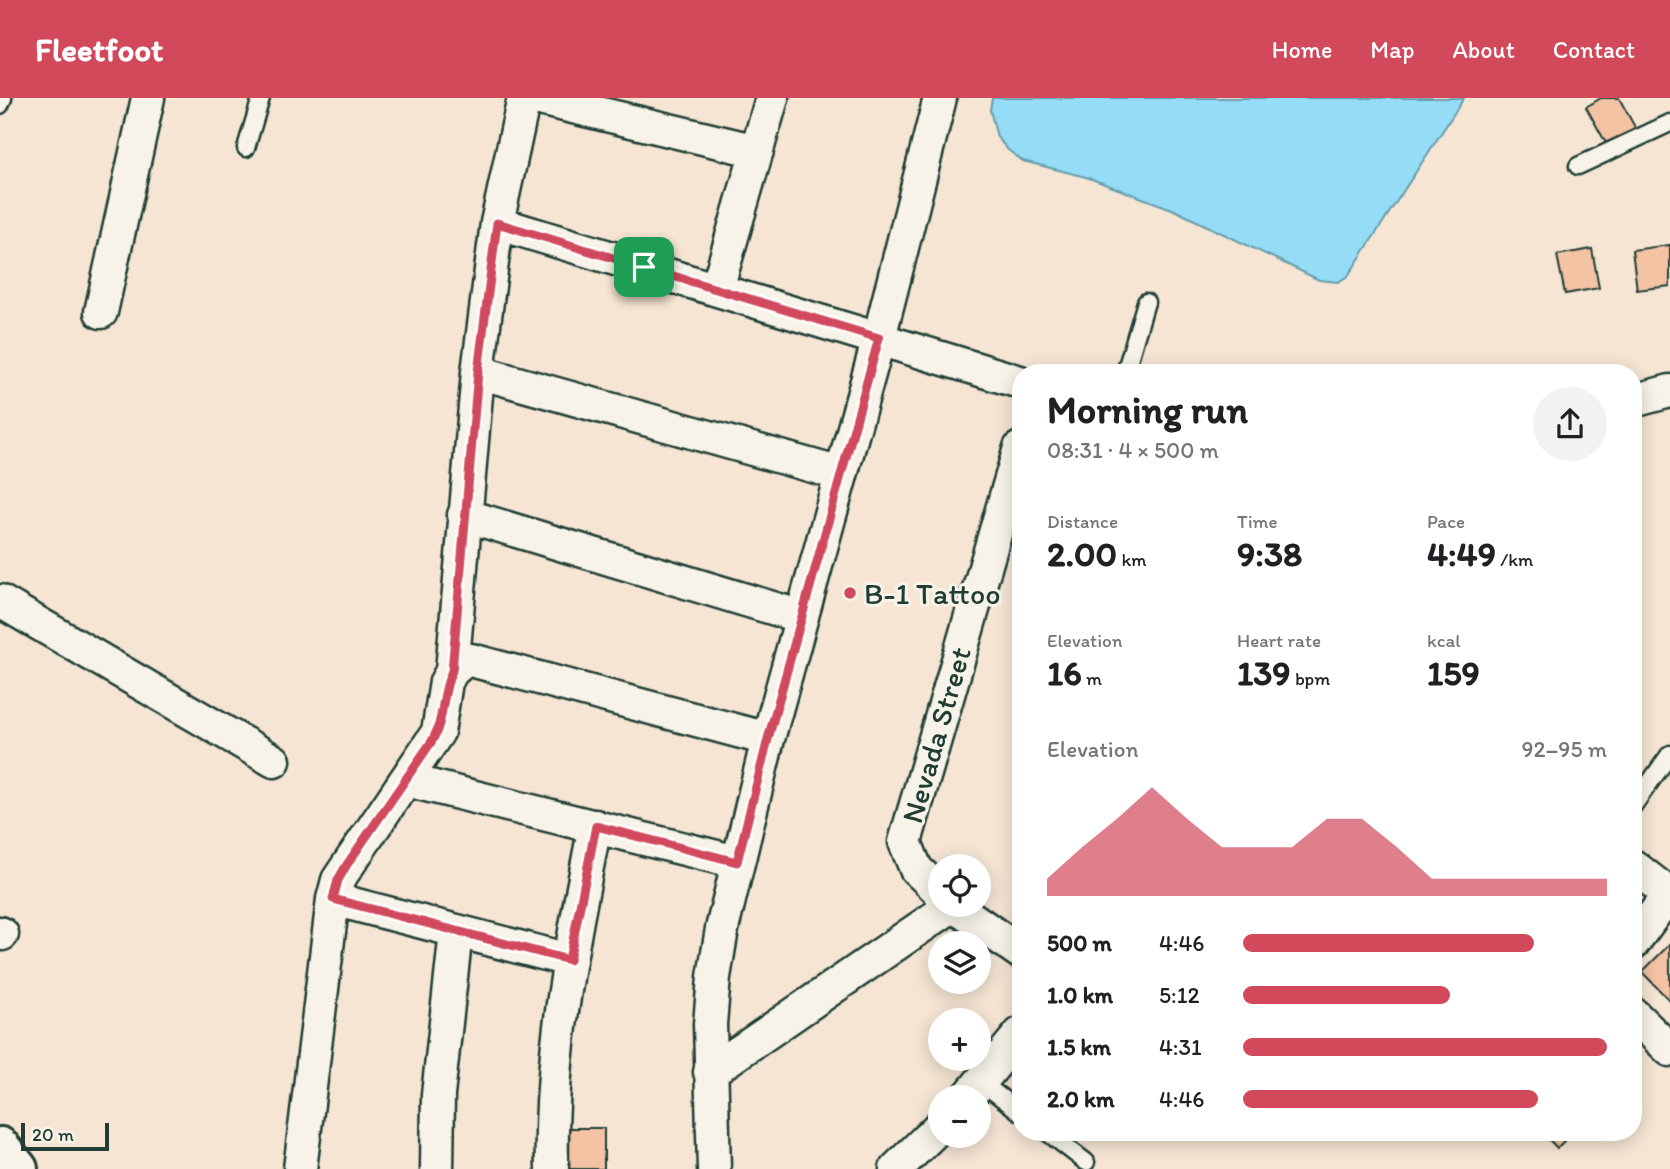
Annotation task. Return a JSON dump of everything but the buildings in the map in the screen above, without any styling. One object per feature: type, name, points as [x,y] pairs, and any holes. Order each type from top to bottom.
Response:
[{"type":"street","points":[[101,312],[148,98]]},
{"type":"street","points":[[455,668],[464,515],[478,372],[497,223],[524,98]]},
{"type":"street","points":[[535,98],[757,151]]},
{"type":"street","points":[[717,289],[772,98]]},
{"type":"street","points":[[714,1169],[710,1072],[714,976],[737,862],[768,739],[879,338],[940,98]]},
{"type":"street","points":[[497,223],[1012,380]]},
{"type":"street","points":[[478,372],[841,474]]},
{"type":"street","points":[[1642,399],[1670,391]]},
{"type":"street","name":"Nevada Street","points":[[928,880],[916,869],[905,842],[1012,475]]},
{"type":"street","points":[[464,515],[802,617]]},
{"type":"street","points":[[0,601],[274,761]]},
{"type":"street","points":[[300,1169],[333,899],[338,880],[438,732],[446,682],[455,668],[464,660],[471,660],[768,739]]},
{"type":"street","points":[[406,780],[737,862]]},
{"type":"street","points":[[552,1169],[553,1100],[569,960],[596,826]]},
{"type":"street","points":[[1642,873],[1669,893],[1642,930]]},
{"type":"street","points":[[333,899],[569,960]]},
{"type":"street","points":[[710,1072],[936,917]]},
{"type":"street","points":[[970,917],[1012,946]]},
{"type":"street","points":[[437,1169],[438,1095],[456,932]]},
{"type":"street","points":[[1642,1023],[1670,1050]]},
{"type":"street","points":[[978,1085],[1012,1044]]},
{"type":"street","points":[[896,1169],[928,1138]]},
{"type":"street","points":[[0,1147],[18,1169]]},
{"type":"lane","points":[[0,105],[3,98]]},
{"type":"lane","points":[[247,148],[261,98]]},
{"type":"lane","points":[[1578,166],[1670,123]]},
{"type":"lane","points":[[1128,364],[1146,302]]},
{"type":"lane","points":[[1642,793],[1670,754]]},
{"type":"lane","points":[[991,1098],[1012,1108]]},
{"type":"lane","points":[[1059,1141],[1086,1162]]},
{"type":"water","points":[[992,98],[1464,98],[1348,276],[1338,282],[1319,280],[1172,209],[1086,177],[1023,161],[997,137],[990,110]]},
{"type":"place","name":"B-1 Tattoo","points":[[850,593]]},
{"type":"route","points":[[497,223],[644,267],[879,338],[768,739],[737,862],[596,826],[569,960],[333,899],[338,880],[346,866],[438,732],[446,682],[452,671],[478,372],[497,223]]}]
